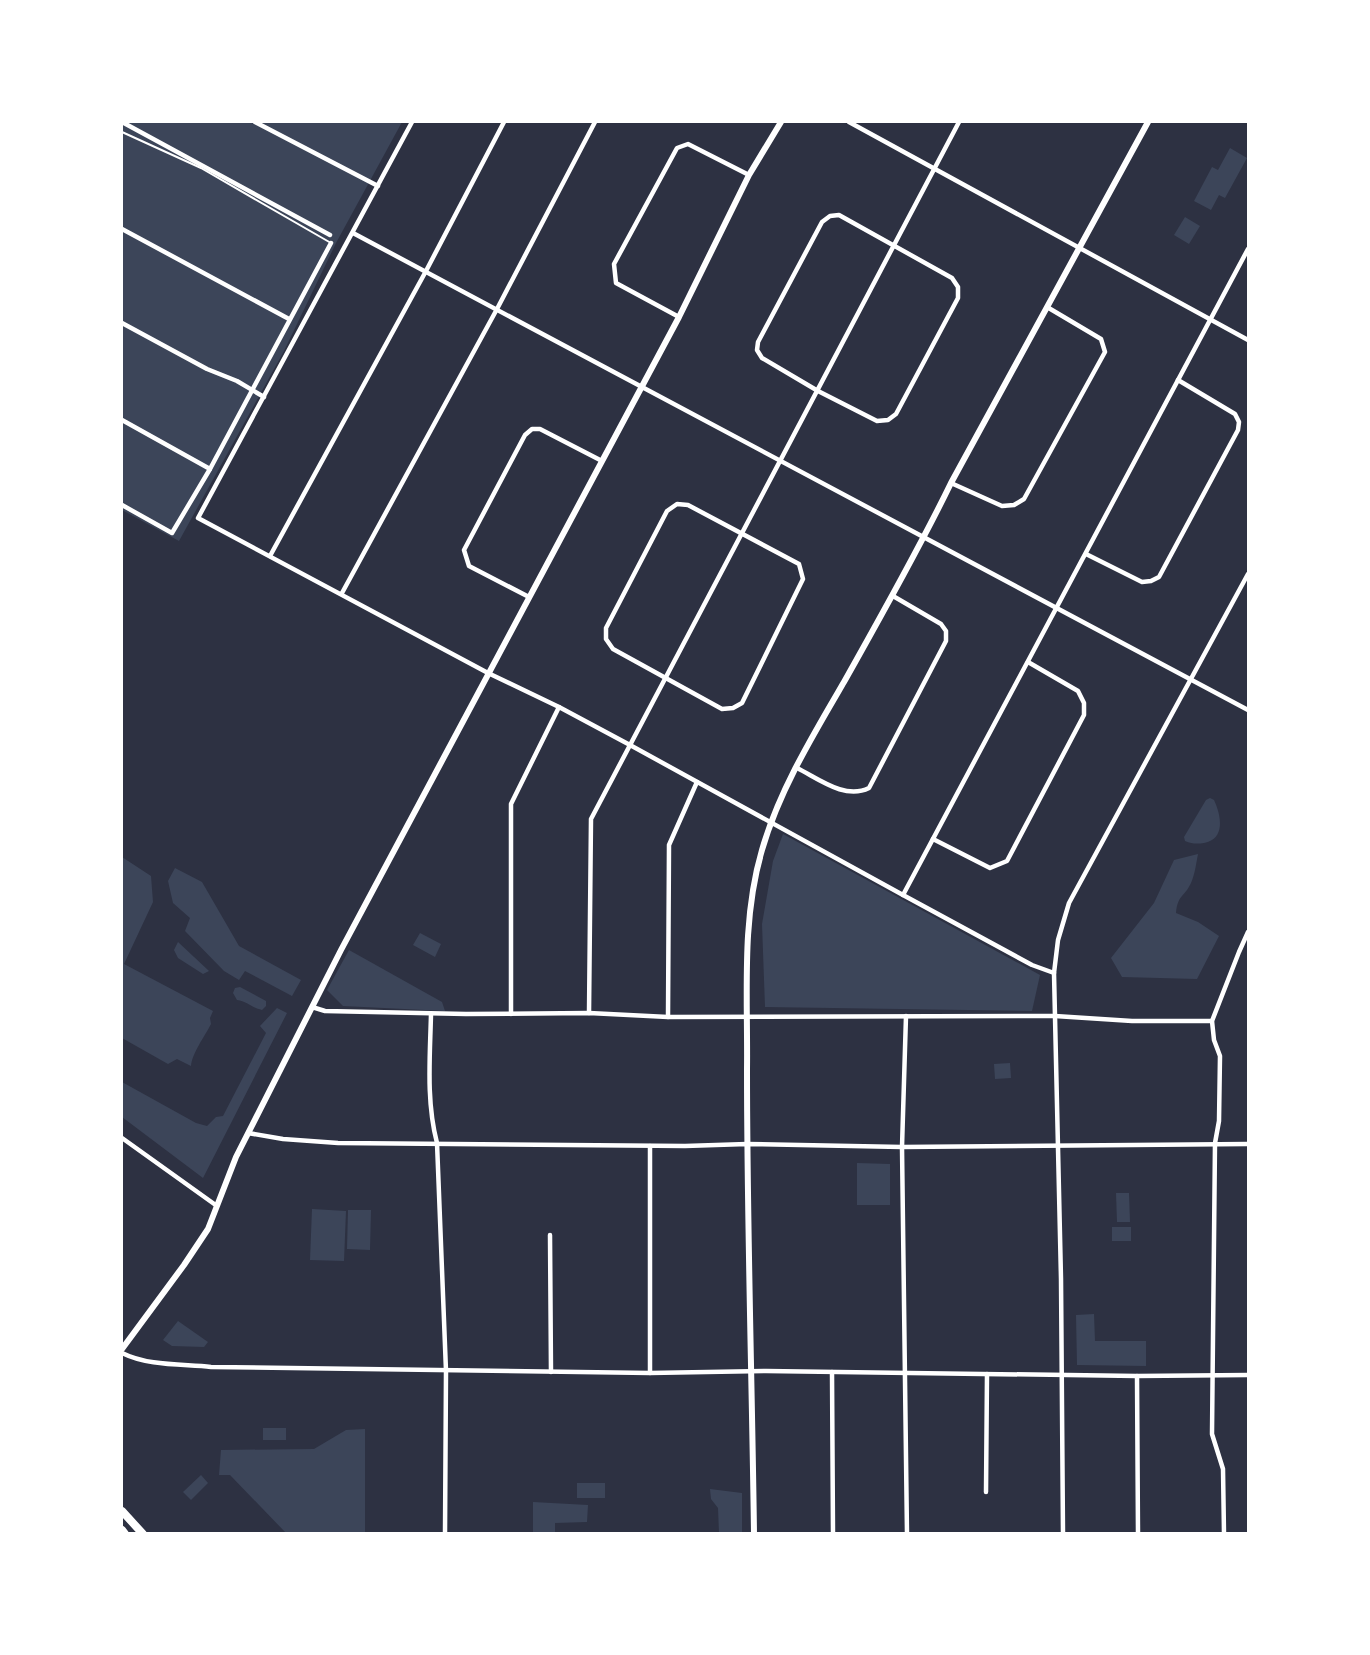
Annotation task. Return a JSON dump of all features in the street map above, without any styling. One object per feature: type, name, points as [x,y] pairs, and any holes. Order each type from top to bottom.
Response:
[{"type":"main road","points":[[122,1511],[143,1533]]},
{"type":"street","points":[[122,122],[330,235]]},
{"type":"street","points":[[255,122],[378,186]]},
{"type":"street","points":[[412,122],[198,518],[488,673],[630,745],[1032,965],[1054,973]]},
{"type":"street","points":[[270,556],[426,271],[504,122]]},
{"type":"street","points":[[342,593],[497,309],[595,122]]},
{"type":"street","points":[[781,122],[749,175],[679,317],[340,950],[236,1157],[200,1242],[122,1351],[132,1358],[147,1361],[211,1367],[650,1373],[904,1372],[1213,1377],[1248,1375]]},
{"type":"street","points":[[849,122],[1248,340]]},
{"type":"street","points":[[589,1013],[591,819],[959,122]]},
{"type":"street","points":[[754,1533],[747,1144],[748,937],[752,893],[762,850],[771,823],[797,768],[893,596],[951,483],[1148,122]]},
{"type":"street","points":[[679,317],[616,283],[614,264],[677,148],[688,144],[749,175]]},
{"type":"street","points":[[840,214],[894,244],[952,278],[958,287],[958,298],[896,414],[888,420],[877,421],[818,391],[762,358],[757,350],[758,342],[822,222],[830,216],[840,214]]},
{"type":"street","points":[[122,229],[290,319]]},
{"type":"street","points":[[353,233],[1248,710]]},
{"type":"street","points":[[122,505],[172,533],[210,469],[331,243]]},
{"type":"street","points":[[903,895],[1248,249]]},
{"type":"street","points":[[951,483],[1002,506],[1014,505],[1024,500],[1105,352],[1101,339],[1047,307]]},
{"type":"street","points":[[122,323],[264,397]]},
{"type":"street","points":[[1086,554],[1142,582],[1159,577],[1238,430],[1239,422],[1235,414],[1178,380]]},
{"type":"street","points":[[122,420],[210,469]]},
{"type":"street","points":[[529,597],[469,566],[464,550],[525,435],[532,429],[540,429],[602,461]]},
{"type":"street","points":[[676,504],[688,505],[741,533],[799,564],[803,579],[742,703],[722,710],[613,649],[606,639],[606,628],[667,511],[676,504]]},
{"type":"street","points":[[1063,1533],[1054,973],[1058,940],[1069,903],[1248,574]]},
{"type":"street","points":[[797,768],[847,792],[859,793],[869,788],[946,641],[946,631],[941,624],[893,596]]},
{"type":"street","points":[[933,839],[990,868],[1007,861],[1084,715],[1084,703],[1078,691],[1028,662]]},
{"type":"street","points":[[511,1014],[511,804],[559,707]]},
{"type":"street","points":[[668,1017],[669,845],[697,782]]},
{"type":"street","points":[[1224,1533],[1223,1469],[1212,1434],[1215,1143],[1219,1121],[1220,1056],[1214,1040],[1212,1021],[1248,932]]},
{"type":"street","points":[[312,1007],[325,1011],[431,1014],[589,1013],[668,1017],[1055,1016],[1132,1021],[1212,1021]]},
{"type":"street","points":[[431,1014],[429,1075],[431,1121],[437,1143],[446,1371],[445,1533]]},
{"type":"street","points":[[906,1016],[902,1147],[907,1533]]},
{"type":"street","points":[[248,1132],[308,1142],[902,1147],[1248,1144]]},
{"type":"street","points":[[122,1138],[217,1206]]},
{"type":"street","points":[[650,1146],[650,1373]]},
{"type":"street","points":[[550,1235],[551,1371]]},
{"type":"street","points":[[832,1372],[833,1533]]},
{"type":"street","points":[[986,1492],[987,1374]]},
{"type":"street","points":[[1137,1376],[1138,1533]]},
{"type":"lane","points":[[122,132],[201,168],[331,243]]},
{"type":"shaded area","points":[[122,122],[402,122],[336,243],[284,351],[179,541],[122,510]]},
{"type":"shaded area","points":[[1230,148],[1247,158],[1225,198],[1219,195],[1211,210],[1194,201],[1212,167],[1218,170]]},
{"type":"shaded area","points":[[1185,217],[1200,226],[1189,244],[1174,235]]},
{"type":"shaded area","points":[[1210,798],[1214,800],[1220,819],[1219,832],[1211,841],[1204,843],[1194,844],[1185,841],[1184,837],[1206,800]]},
{"type":"shaded area","points":[[783,834],[1040,975],[1032,1011],[765,1007],[762,924],[773,861]]},
{"type":"shaded area","points":[[1198,854],[1192,880],[1180,899],[1176,913],[1198,922],[1219,936],[1197,979],[1122,977],[1111,958],[1154,903],[1174,860]]},
{"type":"shaded area","points":[[122,857],[151,876],[153,902],[124,964],[213,1011],[210,1018],[211,1024],[196,1050],[191,1066],[177,1059],[168,1064],[122,1038]]},
{"type":"shaded area","points":[[175,868],[202,882],[239,946],[301,980],[292,996],[245,971],[239,980],[224,971],[185,931],[190,918],[173,903],[168,881]]},
{"type":"shaded area","points":[[420,933],[441,944],[435,957],[413,945]]},
{"type":"shaded area","points":[[178,942],[209,971],[203,974],[178,958],[174,950]]},
{"type":"shaded area","points":[[349,950],[442,1002],[445,1011],[343,1006],[327,990]]},
{"type":"shaded area","points":[[240,987],[266,1001],[266,1006],[262,1010],[237,1000],[233,993],[235,988]]},
{"type":"shaded area","points":[[277,1008],[287,1013],[203,1178],[122,1117],[122,1082],[196,1123],[207,1126],[216,1117],[223,1116],[266,1033],[260,1026]]},
{"type":"shaded area","points":[[1010,1063],[1011,1078],[995,1079],[994,1064]]},
{"type":"shaded area","points":[[857,1163],[890,1164],[890,1205],[857,1205]]},
{"type":"shaded area","points":[[1116,1193],[1129,1193],[1130,1222],[1117,1222]]},
{"type":"shaded area","points":[[312,1209],[346,1211],[344,1261],[310,1260]]},
{"type":"shaded area","points":[[348,1210],[371,1210],[370,1250],[347,1249]]},
{"type":"shaded area","points":[[1112,1227],[1131,1227],[1131,1241],[1112,1241]]},
{"type":"shaded area","points":[[1094,1314],[1095,1341],[1146,1341],[1146,1366],[1077,1365],[1076,1315]]},
{"type":"shaded area","points":[[178,1321],[208,1342],[204,1347],[172,1346],[163,1340]]},
{"type":"shaded area","points":[[263,1428],[286,1428],[286,1440],[263,1440]]},
{"type":"shaded area","points":[[365,1429],[365,1533],[286,1533],[230,1475],[219,1475],[221,1450],[314,1449],[346,1430]]},
{"type":"shaded area","points":[[201,1475],[208,1483],[191,1500],[183,1492]]},
{"type":"shaded area","points":[[577,1483],[605,1483],[605,1498],[577,1498]]},
{"type":"shaded area","points":[[710,1489],[742,1493],[742,1533],[719,1533],[718,1508],[711,1499]]},
{"type":"shaded area","points":[[533,1502],[588,1505],[587,1522],[555,1523],[555,1533],[533,1533]]}]
